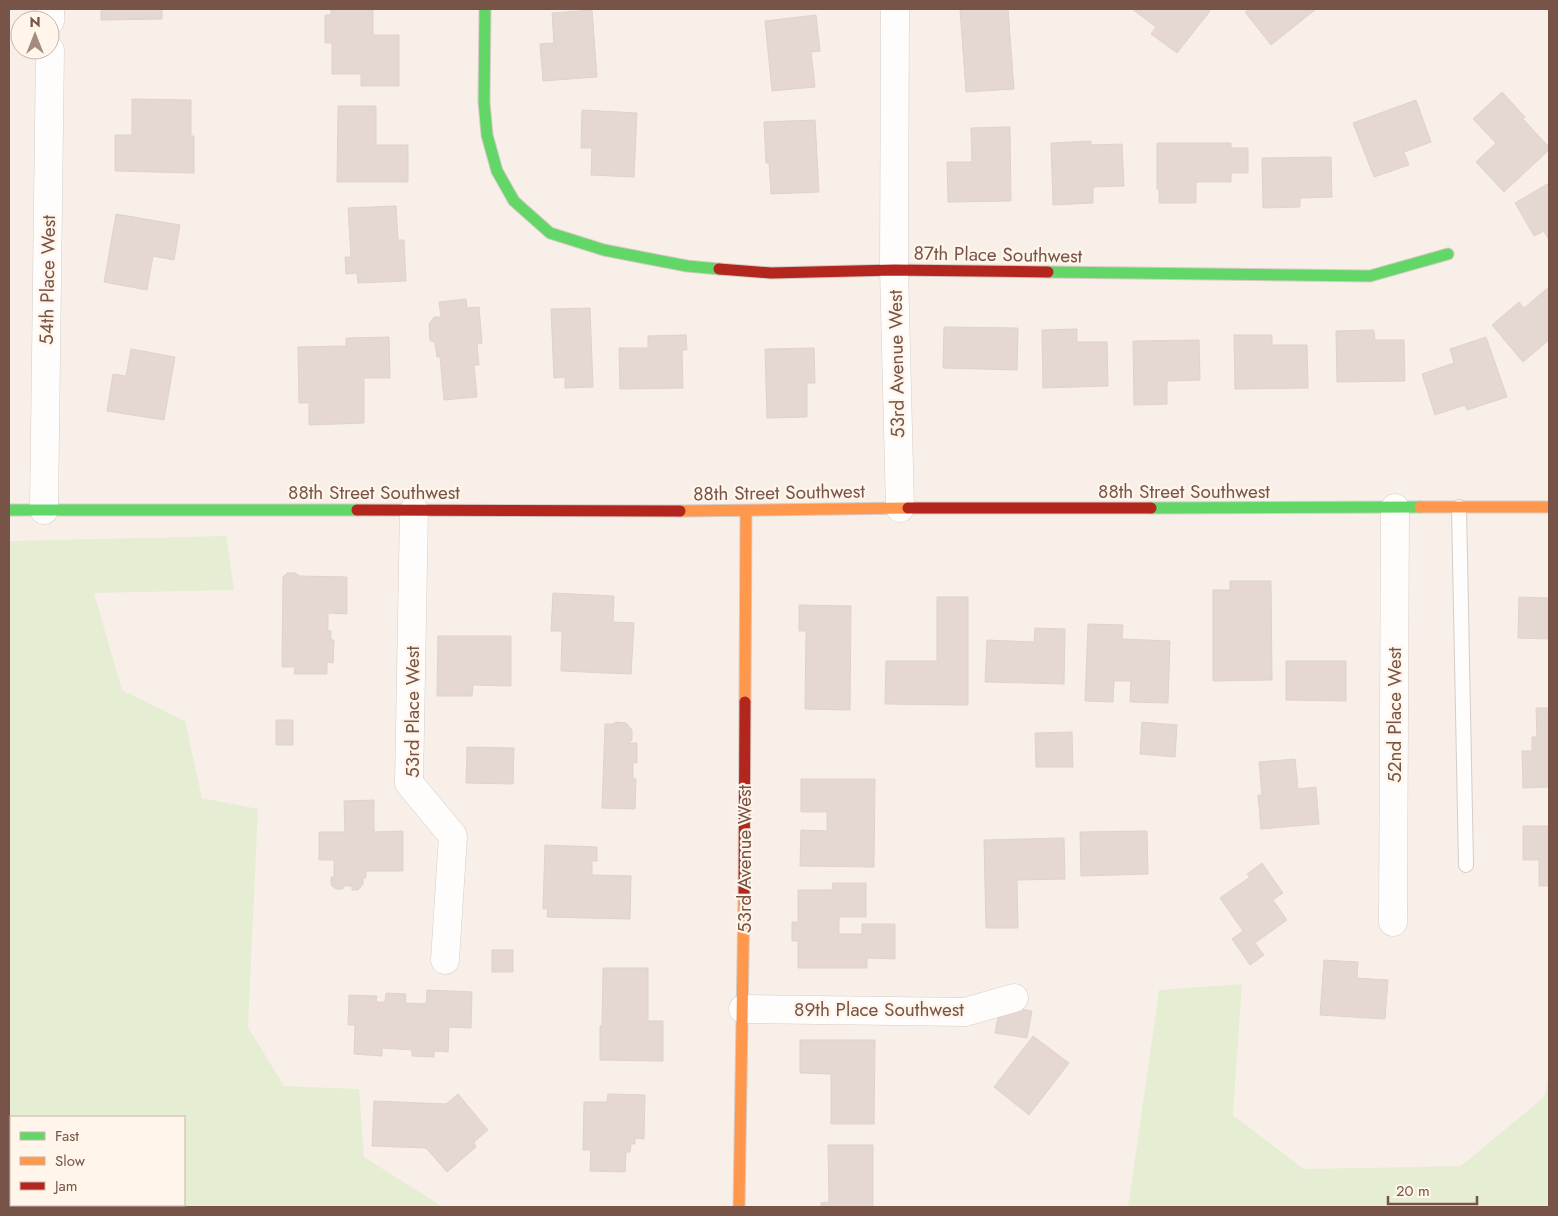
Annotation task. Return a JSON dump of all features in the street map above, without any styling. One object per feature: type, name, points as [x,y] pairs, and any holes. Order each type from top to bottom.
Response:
[{"type":"street","name":"87th Place Southwest","points":[[485,9],[484,102],[487,135],[497,171],[514,201],[550,233],[604,250],[687,266],[772,273],[894,270],[1370,276],[1448,254]]},
{"type":"street","name":"53rd Avenue West","points":[[894,9],[894,270],[900,508]]},
{"type":"street","name":"54th Place West","points":[[44,510],[50,60]]},
{"type":"street","name":"88th Street Southwest","points":[[9,510],[746,511],[900,508],[1549,507]]},
{"type":"street","name":"52nd Place West","points":[[1393,922],[1395,508]]},
{"type":"street","name":"53rd Place West","points":[[414,510],[409,783],[453,836],[445,960]]},
{"type":"street","name":"53rd Avenue West","points":[[739,1207],[743,1009],[746,511]]},
{"type":"street","name":"89th Place Southwest","points":[[743,1009],[965,1012],[1014,998]]},
{"type":"lane","points":[[1459,507],[1466,865]]},
{"type":"green space","points":[[226,536],[234,590],[94,593],[122,690],[185,721],[202,798],[258,809],[248,1027],[284,1086],[359,1089],[364,1157],[443,1207],[9,1207],[9,541]]},
{"type":"green space","points":[[1242,984],[1233,1115],[1304,1169],[1461,1166],[1544,1097],[1549,1073],[1549,1207],[1128,1207],[1159,990]]},
{"type":"building","points":[[101,9],[162,9],[162,19],[101,20]]},
{"type":"building","points":[[331,9],[373,9],[373,35],[399,35],[399,86],[361,86],[361,74],[332,74],[332,43],[325,43],[325,15],[331,15]]},
{"type":"building","points":[[960,9],[1008,9],[1014,89],[966,92]]},
{"type":"building","points":[[1132,9],[1207,9],[1210,11],[1177,53],[1151,34],[1156,27]]},
{"type":"building","points":[[1250,9],[1316,9],[1271,45],[1245,12]]},
{"type":"building","points":[[592,10],[597,77],[543,81],[540,44],[554,43],[552,13]]},
{"type":"building","points":[[816,15],[820,51],[811,52],[815,87],[772,91],[765,21]]},
{"type":"building","points":[[1502,92],[1525,117],[1523,119],[1549,147],[1549,150],[1504,192],[1476,162],[1496,143],[1473,119]]},
{"type":"building","points":[[132,99],[191,100],[191,136],[194,136],[194,173],[115,171],[115,135],[132,135]]},
{"type":"building","points":[[1416,100],[1431,142],[1404,152],[1409,165],[1374,177],[1353,123]]},
{"type":"building","points":[[338,106],[376,106],[376,145],[408,145],[408,182],[337,182]]},
{"type":"building","points":[[582,110],[637,113],[634,177],[591,175],[592,148],[581,148]]},
{"type":"building","points":[[815,120],[819,192],[771,194],[769,163],[766,163],[764,122]]},
{"type":"building","points":[[1010,127],[1011,201],[948,202],[947,162],[972,162],[971,128]]},
{"type":"building","points":[[1091,141],[1091,145],[1122,144],[1124,186],[1093,187],[1093,203],[1053,205],[1051,143]]},
{"type":"building","points":[[1157,143],[1231,143],[1231,148],[1248,148],[1248,173],[1231,173],[1231,182],[1196,182],[1196,203],[1159,203],[1159,189],[1157,189]]},
{"type":"building","points":[[1331,157],[1332,197],[1300,198],[1300,207],[1263,208],[1262,158]]},
{"type":"building","points":[[1549,183],[1549,240],[1544,231],[1534,236],[1515,203]]},
{"type":"building","points":[[396,206],[398,240],[404,240],[406,281],[358,283],[357,273],[346,274],[345,257],[351,257],[348,208]]},
{"type":"building","points":[[116,214],[180,225],[174,260],[153,256],[147,290],[104,282]]},
{"type":"building","points":[[1549,287],[1549,340],[1523,362],[1492,325],[1519,302],[1524,308]]},
{"type":"building","points":[[466,299],[467,308],[479,307],[482,343],[477,344],[479,365],[474,365],[477,397],[444,400],[440,357],[437,357],[435,343],[430,340],[429,324],[434,317],[441,317],[439,302]]},
{"type":"building","points":[[590,308],[593,387],[565,388],[565,377],[554,378],[551,309]]},
{"type":"building","points":[[944,327],[1018,328],[1017,370],[943,368]]},
{"type":"building","points":[[1077,329],[1077,342],[1107,342],[1108,386],[1043,388],[1042,330]]},
{"type":"building","points":[[1374,330],[1375,340],[1404,340],[1405,381],[1337,382],[1336,331]]},
{"type":"building","points":[[686,335],[687,350],[682,350],[683,388],[620,389],[619,348],[648,348],[648,336]]},
{"type":"building","points":[[1234,335],[1272,335],[1272,345],[1307,345],[1308,388],[1235,389]]},
{"type":"building","points":[[389,337],[390,378],[364,378],[364,423],[309,425],[309,403],[299,403],[298,347],[346,346],[346,338]]},
{"type":"building","points":[[1486,337],[1507,397],[1467,410],[1465,405],[1435,415],[1422,374],[1454,363],[1450,349]]},
{"type":"building","points":[[1199,340],[1200,380],[1167,381],[1167,404],[1134,405],[1133,341]]},
{"type":"building","points":[[814,348],[815,383],[807,383],[807,417],[767,418],[765,349]]},
{"type":"building","points":[[131,349],[175,357],[164,420],[107,411],[113,374],[126,376]]},
{"type":"building","points":[[287,573],[296,573],[299,576],[347,577],[347,614],[328,613],[328,631],[331,631],[331,640],[334,640],[333,663],[327,662],[327,674],[294,674],[295,667],[282,667],[283,577]]},
{"type":"building","points":[[1230,581],[1271,581],[1272,680],[1213,681],[1213,590],[1230,590]]},
{"type":"building","points":[[553,593],[614,596],[613,622],[634,623],[631,674],[561,671],[562,631],[551,631]]},
{"type":"building","points":[[937,597],[968,597],[968,705],[885,704],[886,661],[937,661]]},
{"type":"building","points":[[1519,597],[1549,598],[1549,639],[1518,638]]},
{"type":"building","points":[[799,605],[851,606],[850,710],[805,709],[806,631],[799,631]]},
{"type":"building","points":[[1088,624],[1123,625],[1122,639],[1170,641],[1168,703],[1130,702],[1131,681],[1114,681],[1113,702],[1085,701]]},
{"type":"building","points":[[1035,628],[1065,629],[1064,684],[985,682],[987,640],[1034,642]]},
{"type":"building","points":[[438,636],[511,636],[511,686],[473,685],[472,696],[437,696]]},
{"type":"building","points":[[1286,661],[1346,661],[1346,701],[1286,700]]},
{"type":"building","points":[[1536,708],[1549,708],[1549,787],[1523,788],[1522,751],[1532,751],[1532,737],[1537,737]]},
{"type":"building","points":[[276,720],[293,720],[293,745],[276,745]]},
{"type":"building","points":[[1142,722],[1177,725],[1175,757],[1140,754]]},
{"type":"building","points":[[626,723],[632,730],[632,740],[628,743],[637,743],[637,763],[633,763],[633,779],[636,779],[635,809],[602,808],[605,724]]},
{"type":"building","points":[[1072,732],[1073,767],[1036,767],[1035,733]]},
{"type":"building","points":[[467,747],[514,748],[513,784],[466,783]]},
{"type":"building","points":[[1295,759],[1298,789],[1316,787],[1319,824],[1261,829],[1258,795],[1262,795],[1259,762]]},
{"type":"building","points":[[801,779],[875,779],[874,867],[800,866],[801,830],[827,831],[827,812],[801,812]]},
{"type":"building","points":[[374,800],[374,832],[403,831],[403,871],[366,871],[366,878],[363,878],[363,884],[358,890],[352,890],[352,886],[343,886],[343,889],[336,889],[331,885],[331,877],[334,877],[334,860],[319,860],[319,832],[345,832],[344,801]]},
{"type":"building","points":[[1523,826],[1549,826],[1549,886],[1539,886],[1539,860],[1523,860]]},
{"type":"building","points":[[1147,831],[1148,874],[1081,876],[1080,832]]},
{"type":"building","points":[[1064,838],[1065,879],[1017,880],[1018,928],[986,928],[984,840]]},
{"type":"building","points":[[545,845],[597,847],[597,861],[592,861],[592,875],[631,876],[630,919],[547,917],[548,909],[543,909]]},
{"type":"building","points":[[1262,863],[1283,893],[1273,900],[1287,920],[1255,943],[1264,955],[1250,965],[1232,939],[1243,931],[1220,898],[1250,877],[1247,874]]},
{"type":"building","points":[[833,883],[866,883],[866,917],[839,917],[839,934],[862,934],[862,924],[895,924],[895,959],[867,958],[867,968],[798,968],[798,941],[792,941],[792,922],[798,922],[798,890],[832,890]]},
{"type":"building","points":[[492,950],[513,950],[513,972],[492,972]]},
{"type":"building","points":[[1324,960],[1358,962],[1357,978],[1388,980],[1385,1019],[1320,1015]]},
{"type":"building","points":[[603,968],[648,968],[648,1021],[663,1021],[663,1061],[600,1060]]},
{"type":"building","points":[[427,990],[472,992],[471,1028],[449,1027],[448,1052],[434,1051],[434,1057],[412,1056],[412,1050],[382,1048],[382,1056],[354,1054],[355,1025],[348,1025],[349,995],[377,996],[376,1002],[385,1002],[386,993],[406,994],[405,1003],[426,1004]]},
{"type":"building","points":[[1000,1006],[1032,1011],[1027,1038],[995,1033]]},
{"type":"building","points":[[1033,1036],[1069,1063],[1029,1115],[994,1087]]},
{"type":"building","points":[[800,1040],[875,1040],[874,1124],[831,1124],[831,1074],[800,1073]]},
{"type":"building","points":[[458,1094],[488,1130],[474,1142],[476,1147],[447,1172],[426,1148],[372,1146],[374,1101],[446,1104]]},
{"type":"building","points":[[608,1094],[645,1095],[644,1139],[635,1138],[635,1144],[631,1144],[630,1152],[626,1152],[625,1172],[590,1171],[591,1150],[583,1150],[584,1102],[607,1102]]},
{"type":"building","points":[[828,1145],[873,1145],[873,1207],[821,1207],[821,1203],[829,1202]]},
{"type":"traffic: fast","points":[[485,9],[484,102],[487,135],[497,171],[514,201],[550,233],[604,250],[687,266],[719,269]]},
{"type":"traffic: fast","points":[[1048,272],[1370,276],[1448,254]]},
{"type":"traffic: fast","points":[[1151,508],[1420,507]]},
{"type":"traffic: fast","points":[[9,510],[357,510]]},
{"type":"traffic: slow","points":[[1420,507],[1549,507]]},
{"type":"traffic: slow","points":[[680,511],[908,508]]},
{"type":"traffic: slow","points":[[745,702],[746,511]]},
{"type":"traffic: slow","points":[[739,1207],[744,896]]},
{"type":"traffic: jam","points":[[719,269],[771,273],[894,270],[1048,272]]},
{"type":"traffic: jam","points":[[908,508],[1151,508]]},
{"type":"traffic: jam","points":[[357,510],[680,511]]},
{"type":"traffic: jam","points":[[744,896],[745,702]]}]
